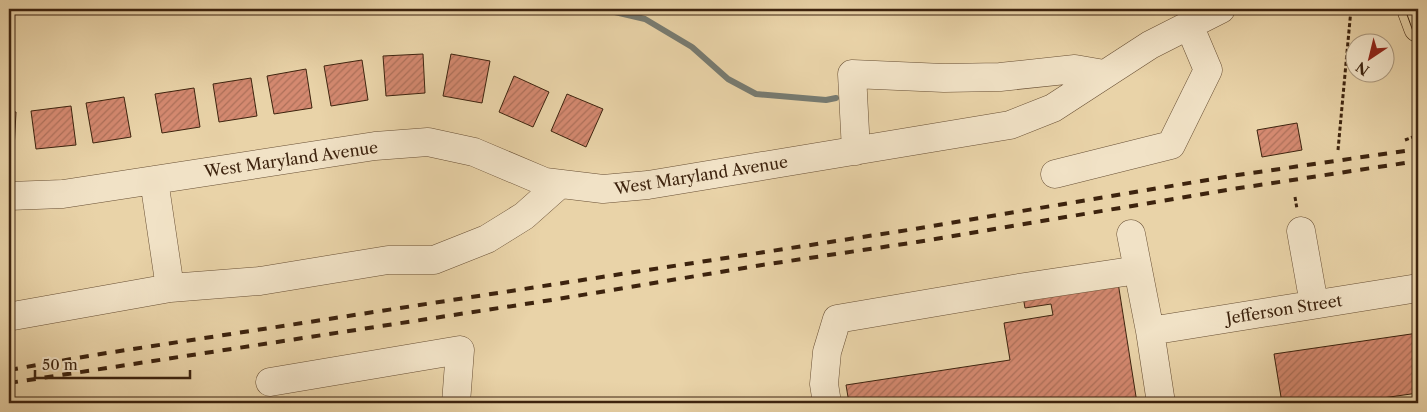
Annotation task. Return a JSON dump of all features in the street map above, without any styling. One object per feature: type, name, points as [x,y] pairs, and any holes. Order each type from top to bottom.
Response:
[{"type":"main road","points":[[1411,9],[1418,28]]},
{"type":"street","name":"West Maryland Avenue","points":[[9,196],[63,194],[375,146],[428,142],[474,152],[544,182],[603,190],[648,185],[1010,125],[1053,108],[1150,45],[1221,9]]},
{"type":"street","points":[[1056,174],[1171,145],[1208,70],[1189,25]]},
{"type":"street","points":[[856,150],[852,74],[963,78],[1000,77],[1075,69],[1104,74]]},
{"type":"street","points":[[154,180],[170,288]]},
{"type":"street","points":[[9,316],[170,288],[260,282],[388,260],[434,260],[487,239],[524,216],[560,184]]},
{"type":"street","points":[[1301,231],[1314,304]]},
{"type":"street","points":[[1131,234],[1150,331],[1161,403]]},
{"type":"street","points":[[826,393],[827,352],[837,319],[1024,287],[1138,270]]},
{"type":"street","name":"Jefferson Street","points":[[1150,331],[1418,288]]},
{"type":"street","points":[[270,382],[460,350],[456,403]]},
{"type":"path","points":[[1338,150],[1351,9]]},
{"type":"path","points":[[1405,140],[1418,135]]},
{"type":"building","points":[[423,54],[425,93],[386,96],[383,56]]},
{"type":"building","points":[[451,54],[490,61],[482,103],[443,96]]},
{"type":"building","points":[[362,60],[368,100],[331,106],[324,66]]},
{"type":"building","points":[[306,69],[312,108],[274,114],[267,76]]},
{"type":"building","points":[[514,76],[549,92],[533,127],[499,112]]},
{"type":"building","points":[[251,78],[257,116],[219,122],[213,84]]},
{"type":"building","points":[[194,88],[200,127],[162,133],[155,94]]},
{"type":"building","points":[[567,94],[603,109],[586,147],[551,131]]},
{"type":"building","points":[[124,97],[131,137],[93,143],[86,103]]},
{"type":"building","points":[[71,106],[76,145],[36,149],[31,111]]},
{"type":"building","points":[[9,111],[16,112],[14,150],[9,150]]},
{"type":"building","points":[[1297,123],[1302,150],[1262,157],[1257,130]]},
{"type":"building","points":[[1117,276],[1137,403],[849,403],[846,385],[1010,360],[1004,323],[1053,315],[1051,304],[1025,308],[1022,291]]},
{"type":"building","points":[[1418,333],[1418,393],[1347,403],[1282,403],[1274,354]]},
{"type":"waterway","points":[[602,9],[645,19],[692,47],[728,79],[756,94],[826,100],[836,98]]},
{"type":"tram line","points":[[1405,9],[1418,45]]},
{"type":"railway","points":[[9,370],[94,355],[908,230],[1231,176],[1418,149]]},
{"type":"railway","points":[[9,383],[558,299],[1233,189],[1418,161]]}]
